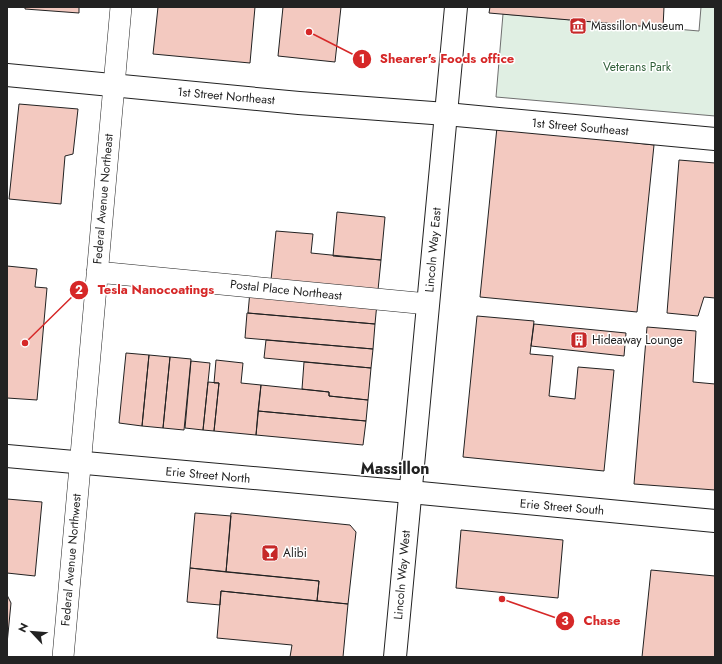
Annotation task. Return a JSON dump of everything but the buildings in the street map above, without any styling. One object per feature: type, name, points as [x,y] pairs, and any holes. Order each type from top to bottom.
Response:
[{"type":"main road","name":"Lincoln Way East","points":[[410,492],[456,7]]},
{"type":"main road","name":"1st Street Northeast","points":[[7,75],[446,114]]},
{"type":"main road","name":"1st Street Southeast","points":[[446,114],[715,139]]},
{"type":"main road","name":"Erie Street North","points":[[7,456],[410,492]]},
{"type":"main road","name":"Erie Street South","points":[[410,492],[715,521]]},
{"type":"main road","name":"Lincoln Way West","points":[[394,657],[410,492]]},
{"type":"street","name":"Federal Avenue Northeast","points":[[79,463],[121,7]]},
{"type":"street","name":"Postal Place Northeast","points":[[97,272],[428,304]]},
{"type":"street","name":"Federal Avenue Northwest","points":[[63,657],[79,463]]},
{"type":"green space","name":"Veterans Park","points":[[701,7],[715,7],[715,116],[496,97],[503,14],[699,31]]},
{"type":"place","name":"Massillon Museum","points":[[578,26]]},
{"type":"place","name":"Shearer's Foods office","points":[[309,32]]},
{"type":"place","name":"Hideaway Lounge","points":[[579,340]]},
{"type":"place","name":"Tesla Nanocoatings","points":[[25,343]]},
{"type":"place","name":"Alibi","points":[[270,553]]},
{"type":"place","name":"Chase","points":[[502,599]]},
{"type":"district","name":"Massillon","points":[[395,468]]}]
